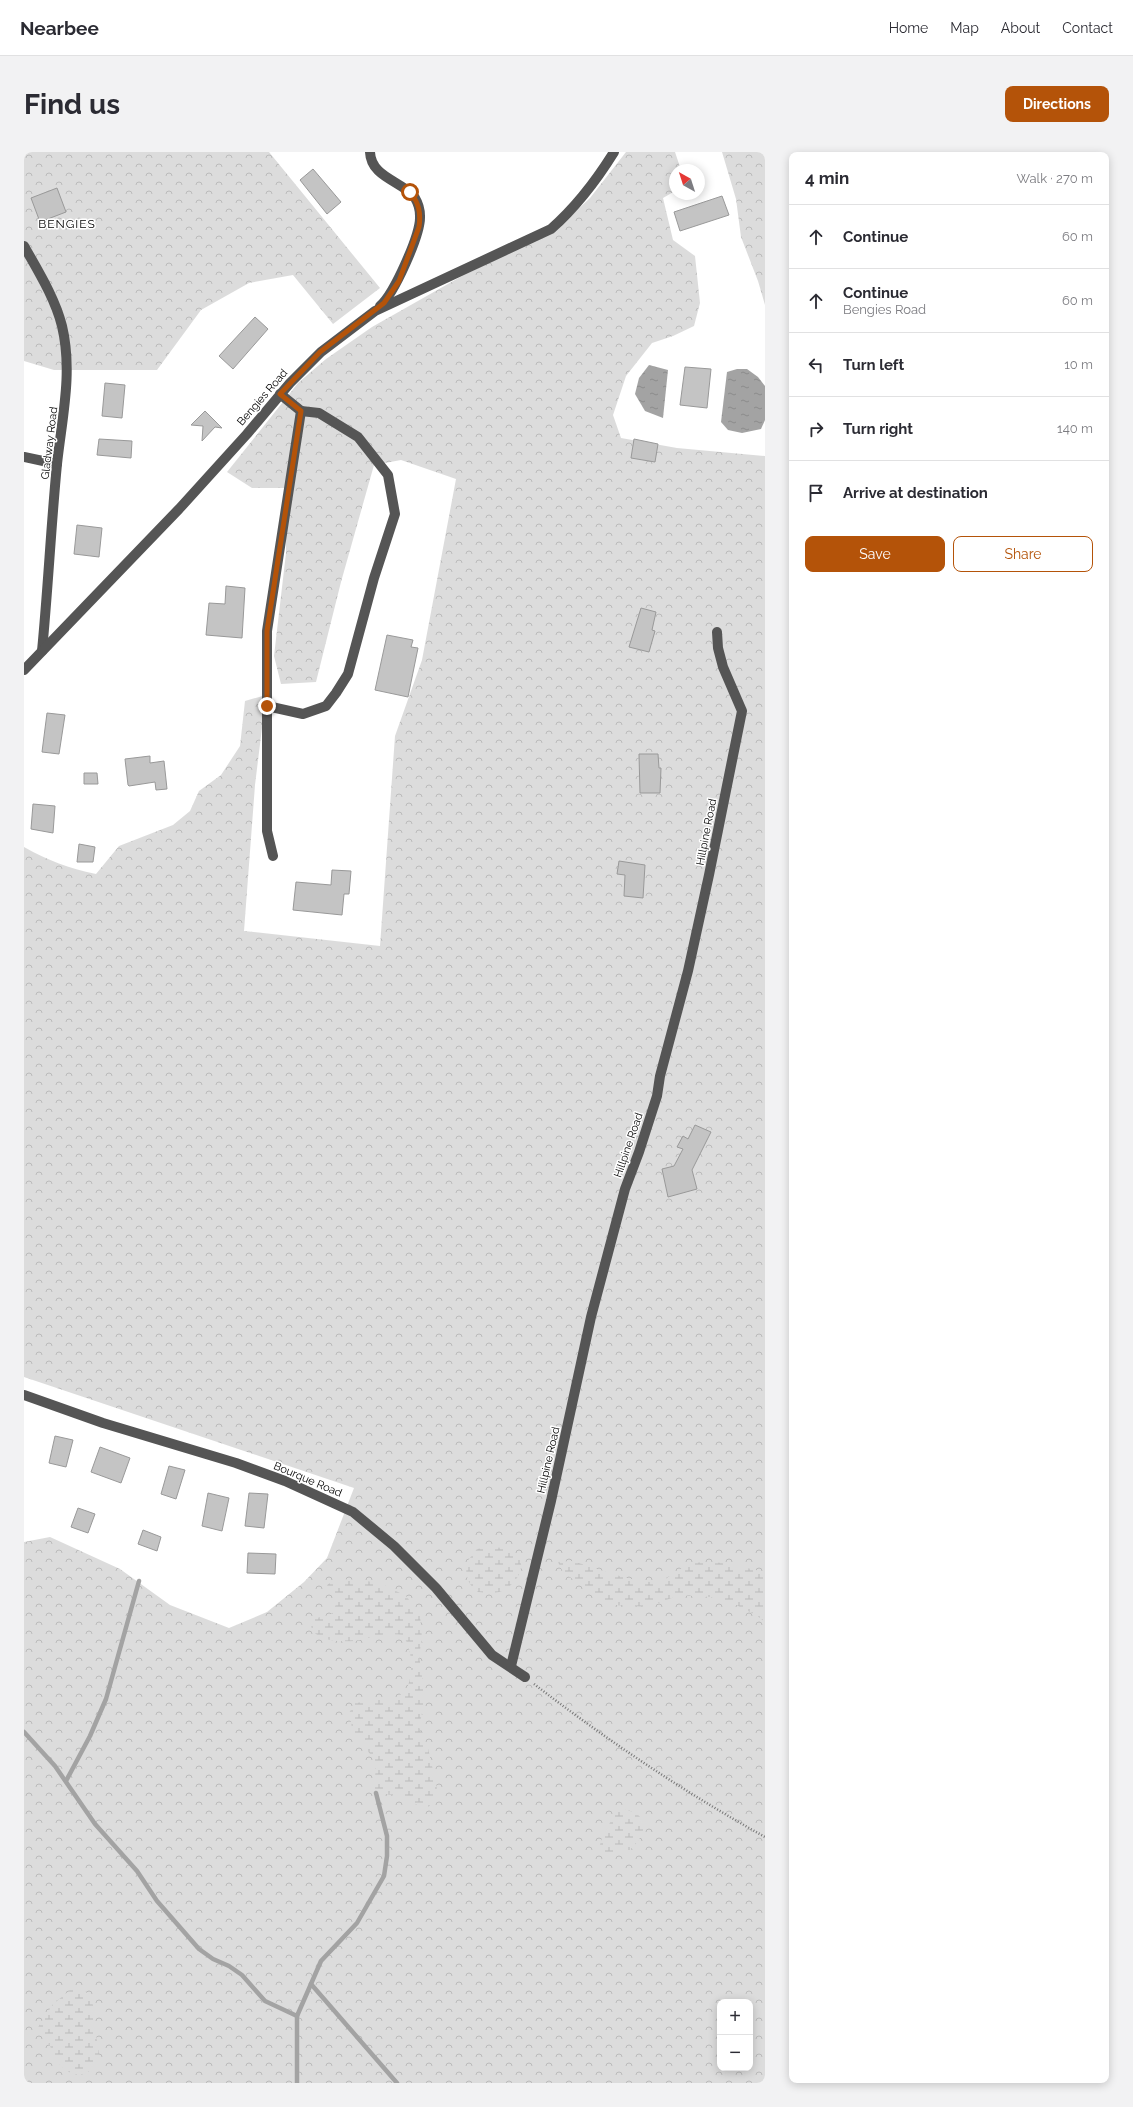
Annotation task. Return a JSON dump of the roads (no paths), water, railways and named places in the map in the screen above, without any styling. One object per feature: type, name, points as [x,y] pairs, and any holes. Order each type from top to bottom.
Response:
[{"type":"street","points":[[370,152],[372,161],[380,172],[410,192],[416,200],[420,216],[419,227],[399,281],[392,292],[375,311]]},
{"type":"street","name":"Bengies Road","points":[[24,670],[179,509],[280,394],[320,352],[375,311],[551,229],[571,212],[596,181],[614,152]]},
{"type":"street","name":"Gladway Road","points":[[24,246],[50,294],[62,325],[66,353],[66,402],[57,464],[42,651]]},
{"type":"street","points":[[267,706],[303,714],[326,706],[336,693],[348,674],[374,578],[395,514],[388,475],[358,437],[319,413],[301,411],[280,394]]},
{"type":"street","points":[[273,856],[267,831],[267,631],[301,411]]},
{"type":"street","points":[[24,457],[57,464]]},
{"type":"street","name":"Hillpine Road","points":[[511,1666],[551,1501],[591,1317],[625,1189],[657,1096],[660,1076],[688,971],[710,875],[742,711],[723,667],[718,648],[717,632]]},
{"type":"street","name":"Bourque Road","points":[[24,1395],[278,1478],[353,1512],[394,1546],[436,1588],[492,1655],[511,1666],[525,1678]]},
{"type":"water","points":[[649,365],[668,370],[663,418],[645,411],[635,394],[639,378]]},
{"type":"water","points":[[737,369],[747,369],[758,377],[765,386],[765,420],[761,429],[742,433],[728,430],[721,422],[727,372]]},
{"type":"waterway","points":[[66,1781],[90,1736],[106,1699],[139,1581]]},
{"type":"waterway","points":[[24,1732],[55,1766],[95,1824],[137,1871],[157,1901],[199,1949],[213,1959],[229,1966],[242,1975],[265,2001],[297,2016]]},
{"type":"waterway","points":[[297,2083],[297,2016],[321,1961],[357,1923],[384,1876],[387,1856],[387,1836],[376,1793]]},
{"type":"waterway","points":[[311,1984],[397,2083]]},
{"type":"district","name":"BENGIES","points":[[67,224]]}]
